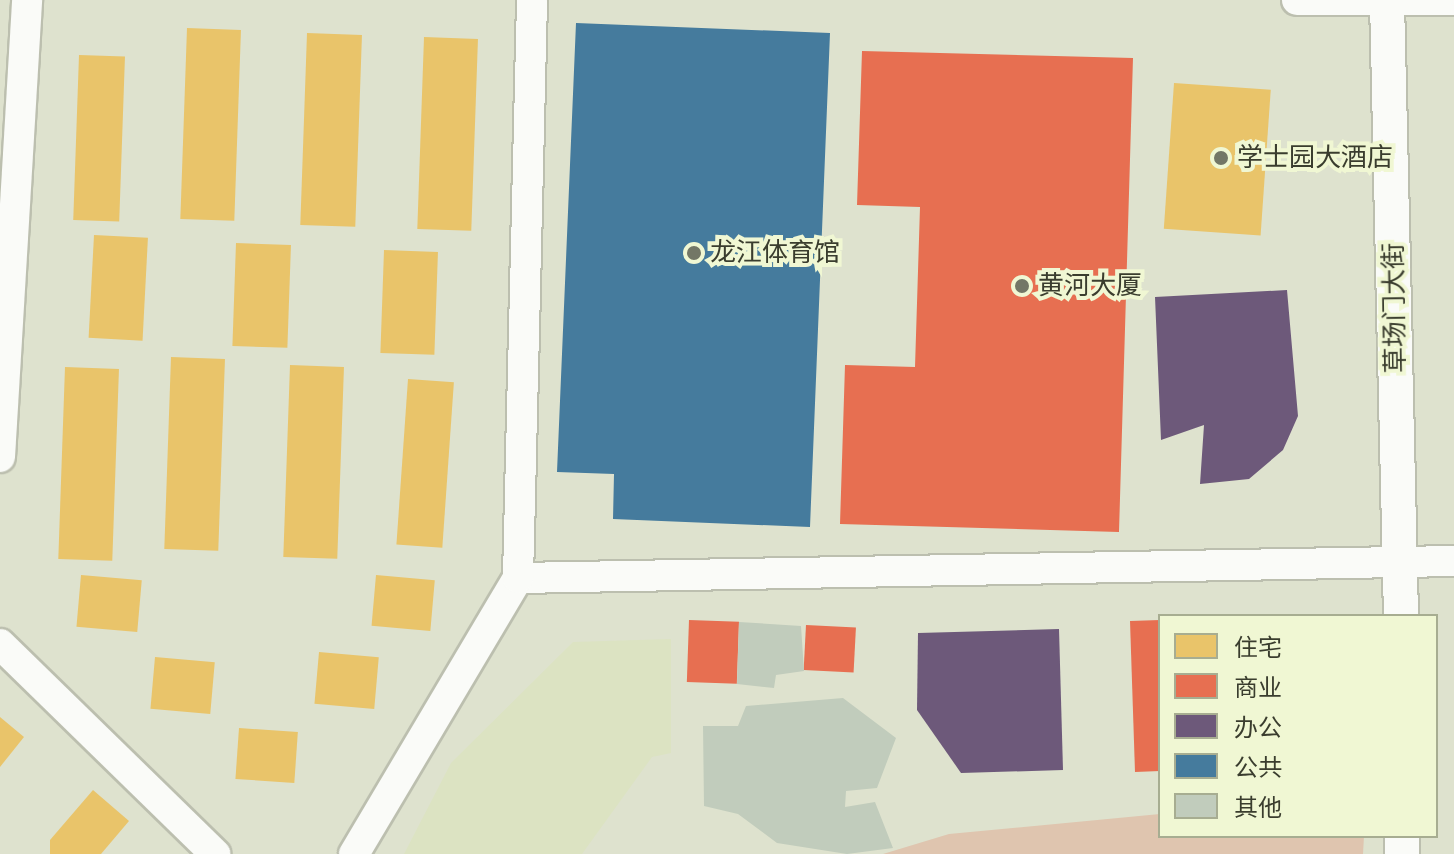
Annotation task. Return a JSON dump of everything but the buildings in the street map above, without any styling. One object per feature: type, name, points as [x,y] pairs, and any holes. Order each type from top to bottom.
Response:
[{"type":"main road","name":"草场门大街","points":[[1387,0],[1401,614]]},
{"type":"street","points":[[0,457],[27,0]]},
{"type":"street","points":[[354,854],[518,578],[532,0]]},
{"type":"street","points":[[1297,0],[1454,0]]},
{"type":"street","points":[[518,578],[1454,561]]},
{"type":"street","points":[[0,644],[215,854]]},
{"type":"shaded area","points":[[671,639],[671,753],[652,757],[582,854],[404,854],[451,763],[573,642]]},
{"type":"shaded area","points":[[1158,814],[1158,838],[1364,838],[1363,854],[883,854],[949,834]]},
{"type":"place","name":"学士园大酒店","points":[[1221,158]]},
{"type":"place","name":"龙江体育馆","points":[[694,253]]},
{"type":"place","name":"黄河大厦","points":[[1022,286]]}]
